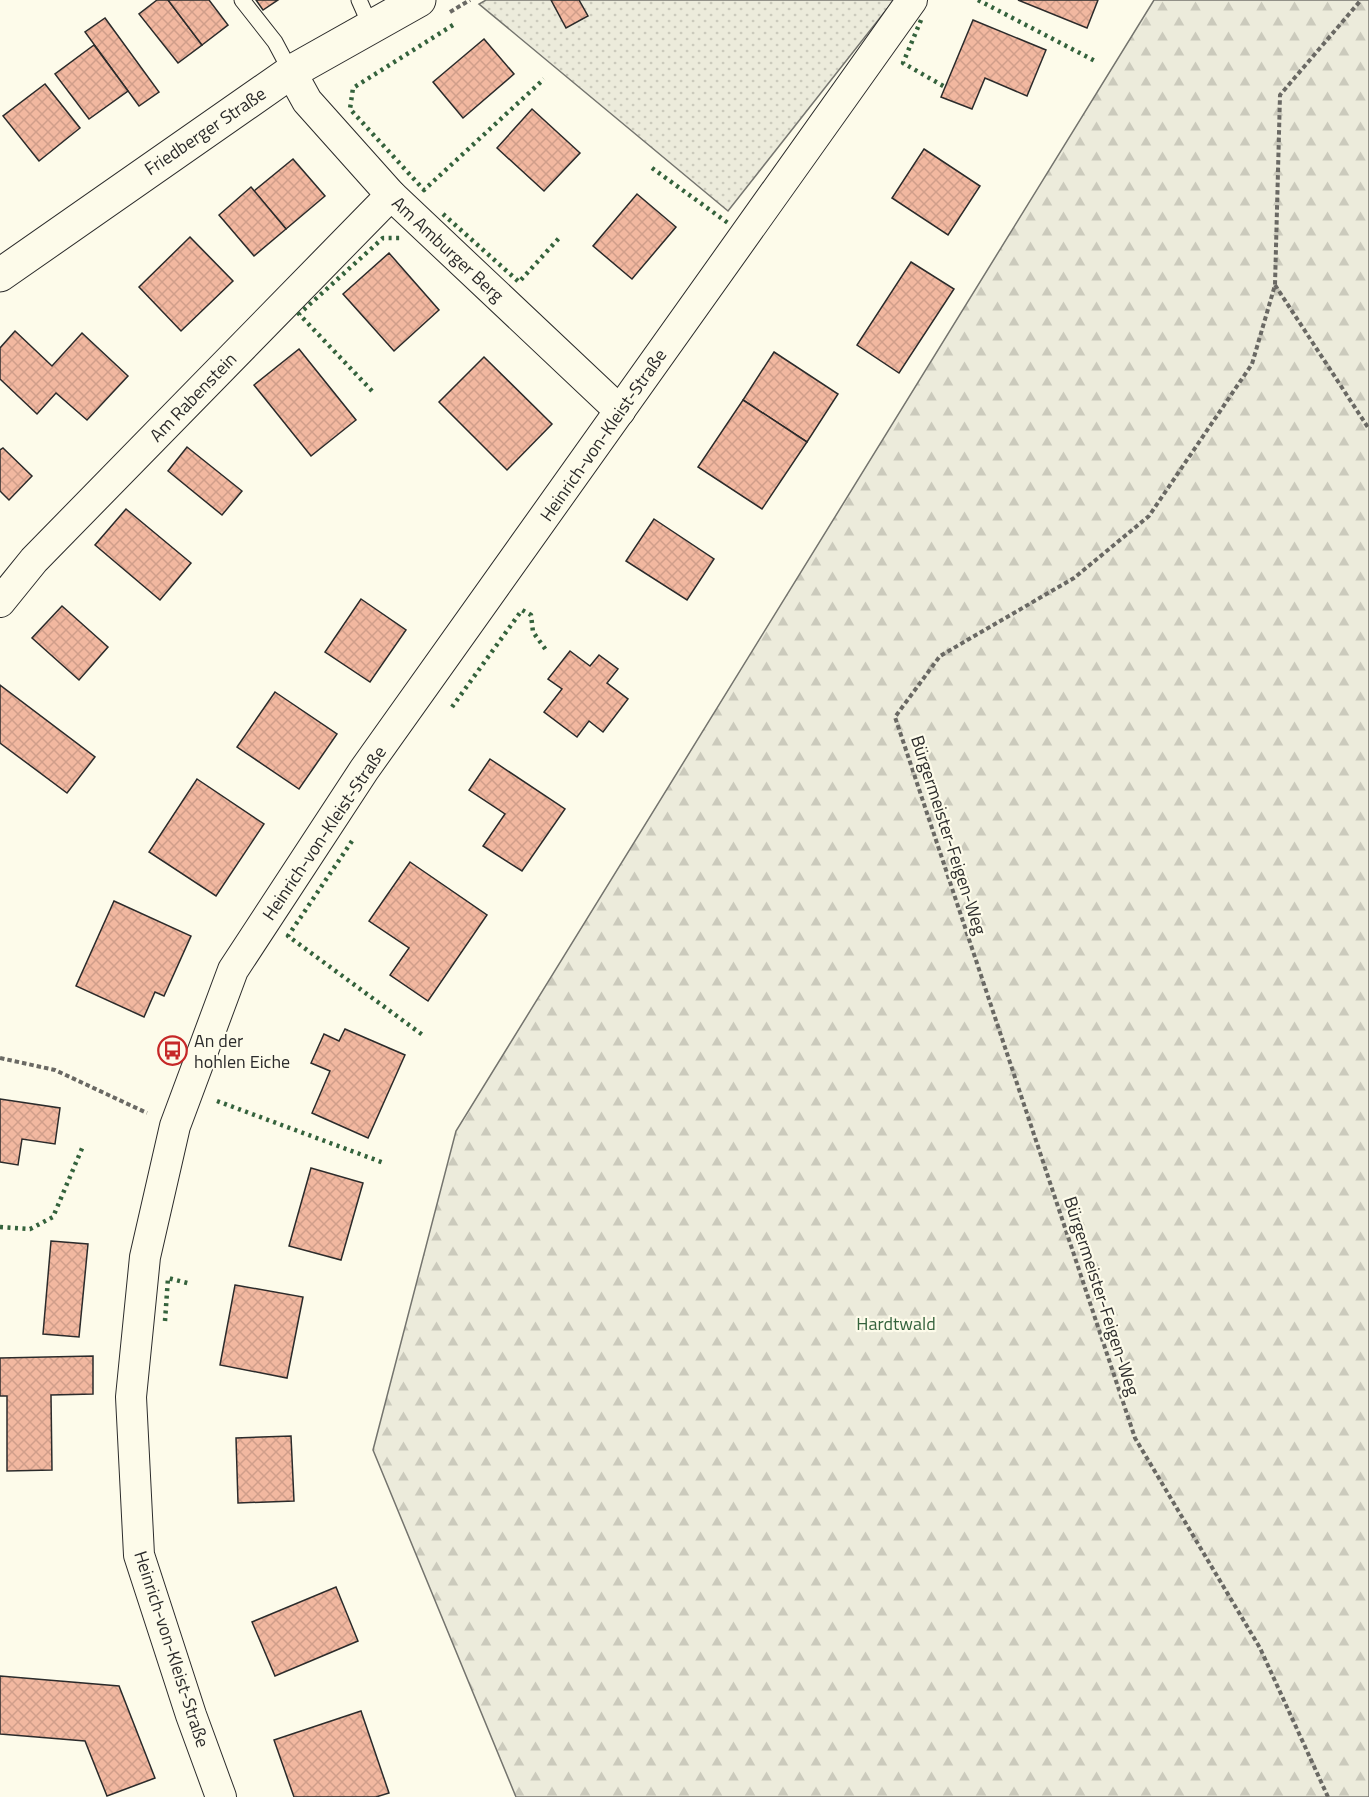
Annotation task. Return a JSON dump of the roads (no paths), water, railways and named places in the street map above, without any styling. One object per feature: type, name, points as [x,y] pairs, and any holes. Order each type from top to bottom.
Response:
[{"type":"street","name":"Friedberger Straße","points":[[0,274],[291,72],[365,14],[419,0]]},
{"type":"street","name":"Heinrich-von-Kleist-Straße","points":[[221,1797],[191,1715],[139,1556],[131,1397],[145,1257],[175,1126],[233,970],[364,770],[912,0]]},
{"type":"street","name":"Am Amburger Berg","points":[[291,72],[307,101],[391,195],[620,411]]},
{"type":"street","name":"Am Rabenstein","points":[[0,602],[34,560],[391,195]]},
{"type":"lane","points":[[242,0],[275,42],[291,72]]},
{"type":"place","name":"An der hohlen Eiche","points":[[173,1050]]},
{"type":"park label","name":"Hardtwald","points":[[896,1323]]}]
